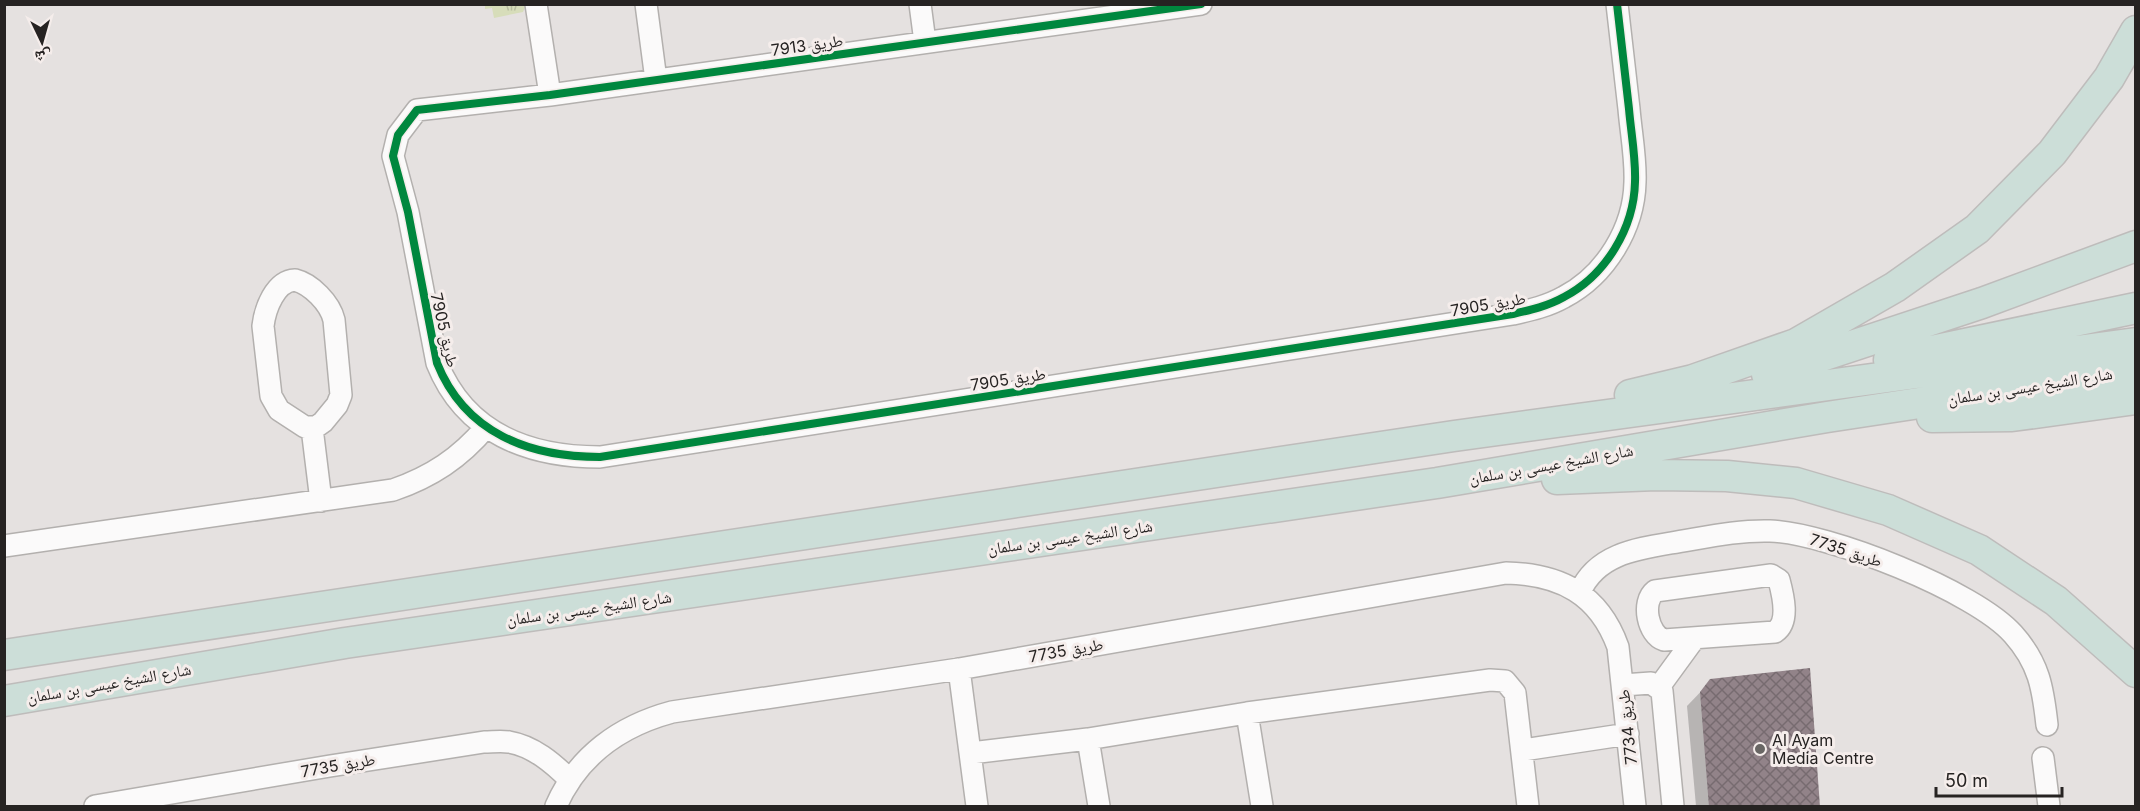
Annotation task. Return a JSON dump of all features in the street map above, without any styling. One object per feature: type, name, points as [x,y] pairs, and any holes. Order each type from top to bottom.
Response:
[{"type":"highway","points":[[1454,436],[1693,380],[1796,344],[1895,287],[1977,229],[2052,153],[2109,78],[2136,31]]},
{"type":"highway","points":[[1636,411],[1720,388],[1886,336],[1992,300],[2136,246]]},
{"type":"highway","points":[[1692,404],[1900,357],[2136,308]]},
{"type":"highway","name":"شارع الشيخ عيسى بن سلمان","points":[[4,655],[1454,436],[2136,343]]},
{"type":"highway","name":"شارع الشيخ عيسى بن سلمان","points":[[4,701],[357,642],[1437,483],[1827,417],[2136,370]]},
{"type":"highway","points":[[1827,417],[2012,416],[2136,399]]},
{"type":"highway","points":[[1437,483],[1656,475],[1727,476],[1796,483],[1888,510],[1979,550],[2056,601],[2136,672]]},
{"type":"street","points":[[536,4],[550,95]]},
{"type":"street","points":[[646,4],[656,80]]},
{"type":"street","points":[[920,4],[925,42]]},
{"type":"street","name":"طريق 7913","points":[[417,111],[550,95],[1201,4]]},
{"type":"street","name":"طريق 7905","points":[[417,111],[398,135],[393,156],[408,212],[436,363],[451,393],[473,417],[507,439],[529,448],[568,456],[600,457],[1489,318],[1540,308],[1566,296],[1589,280],[1608,260],[1623,236],[1632,209],[1635,182],[1634,153],[1617,4]]},
{"type":"street","points":[[290,280],[303,283],[325,302],[334,320],[341,395],[337,405],[323,422],[312,428],[302,425],[279,410],[271,396],[263,326],[264,316],[280,287],[290,280]]},
{"type":"street","points":[[4,546],[393,490],[435,472],[471,444],[486,427]]},
{"type":"street","points":[[312,428],[321,501]]},
{"type":"street","name":"طريق 7735","points":[[1580,592],[1596,570],[1613,557],[1632,549],[1753,531],[1806,536],[1894,566],[1981,607],[1998,619],[2019,642],[2036,669],[2043,688],[2048,725]]},
{"type":"street","name":"طريق 7735","points":[[556,807],[570,780],[588,758],[603,745],[636,724],[672,712],[959,669],[1490,574],[1537,575],[1580,592],[1604,616],[1617,643]]},
{"type":"street","points":[[1617,643],[1654,635],[1664,640],[1770,634],[1780,629],[1784,619],[1779,580],[1771,575],[1655,591],[1648,602],[1650,624],[1654,635]]},
{"type":"street","points":[[1659,687],[1694,639]]},
{"type":"street","name":"طريق 7734","points":[[1617,643],[1635,807]]},
{"type":"street","points":[[959,669],[977,807]]},
{"type":"street","points":[[971,753],[1088,739],[1247,713],[1490,680],[1504,681],[1515,693],[1528,807]]},
{"type":"street","points":[[1623,685],[1648,683],[1659,687],[1663,696],[1673,807]]},
{"type":"street","points":[[1247,713],[1262,807]]},
{"type":"street","points":[[1523,750],[1628,734]]},
{"type":"street","points":[[1088,739],[1099,807]]},
{"type":"street","name":"طريق 7735","points":[[95,807],[484,742],[509,742],[533,751],[553,763],[570,780]]},
{"type":"street","points":[[2043,758],[2049,807]]},
{"type":"green space","points":[[485,5],[526,5],[523,12],[494,18],[492,8],[485,9]]},
{"type":"building","name":"Al Ayam Media Centre","points":[[1810,668],[1820,807],[1709,807],[1700,692],[1710,679]]},
{"type":"cycle path","points":[[1201,4],[550,95],[417,110],[398,135],[393,156],[408,212],[437,363],[449,387],[464,407],[482,424],[502,436],[525,446],[549,452],[600,457],[1513,314],[1539,307],[1564,297],[1593,276],[1615,248],[1629,216],[1635,182],[1635,164],[1617,4]]},
{"type":"place","name":"Al Ayam Media Centre","points":[[1760,749]]}]
